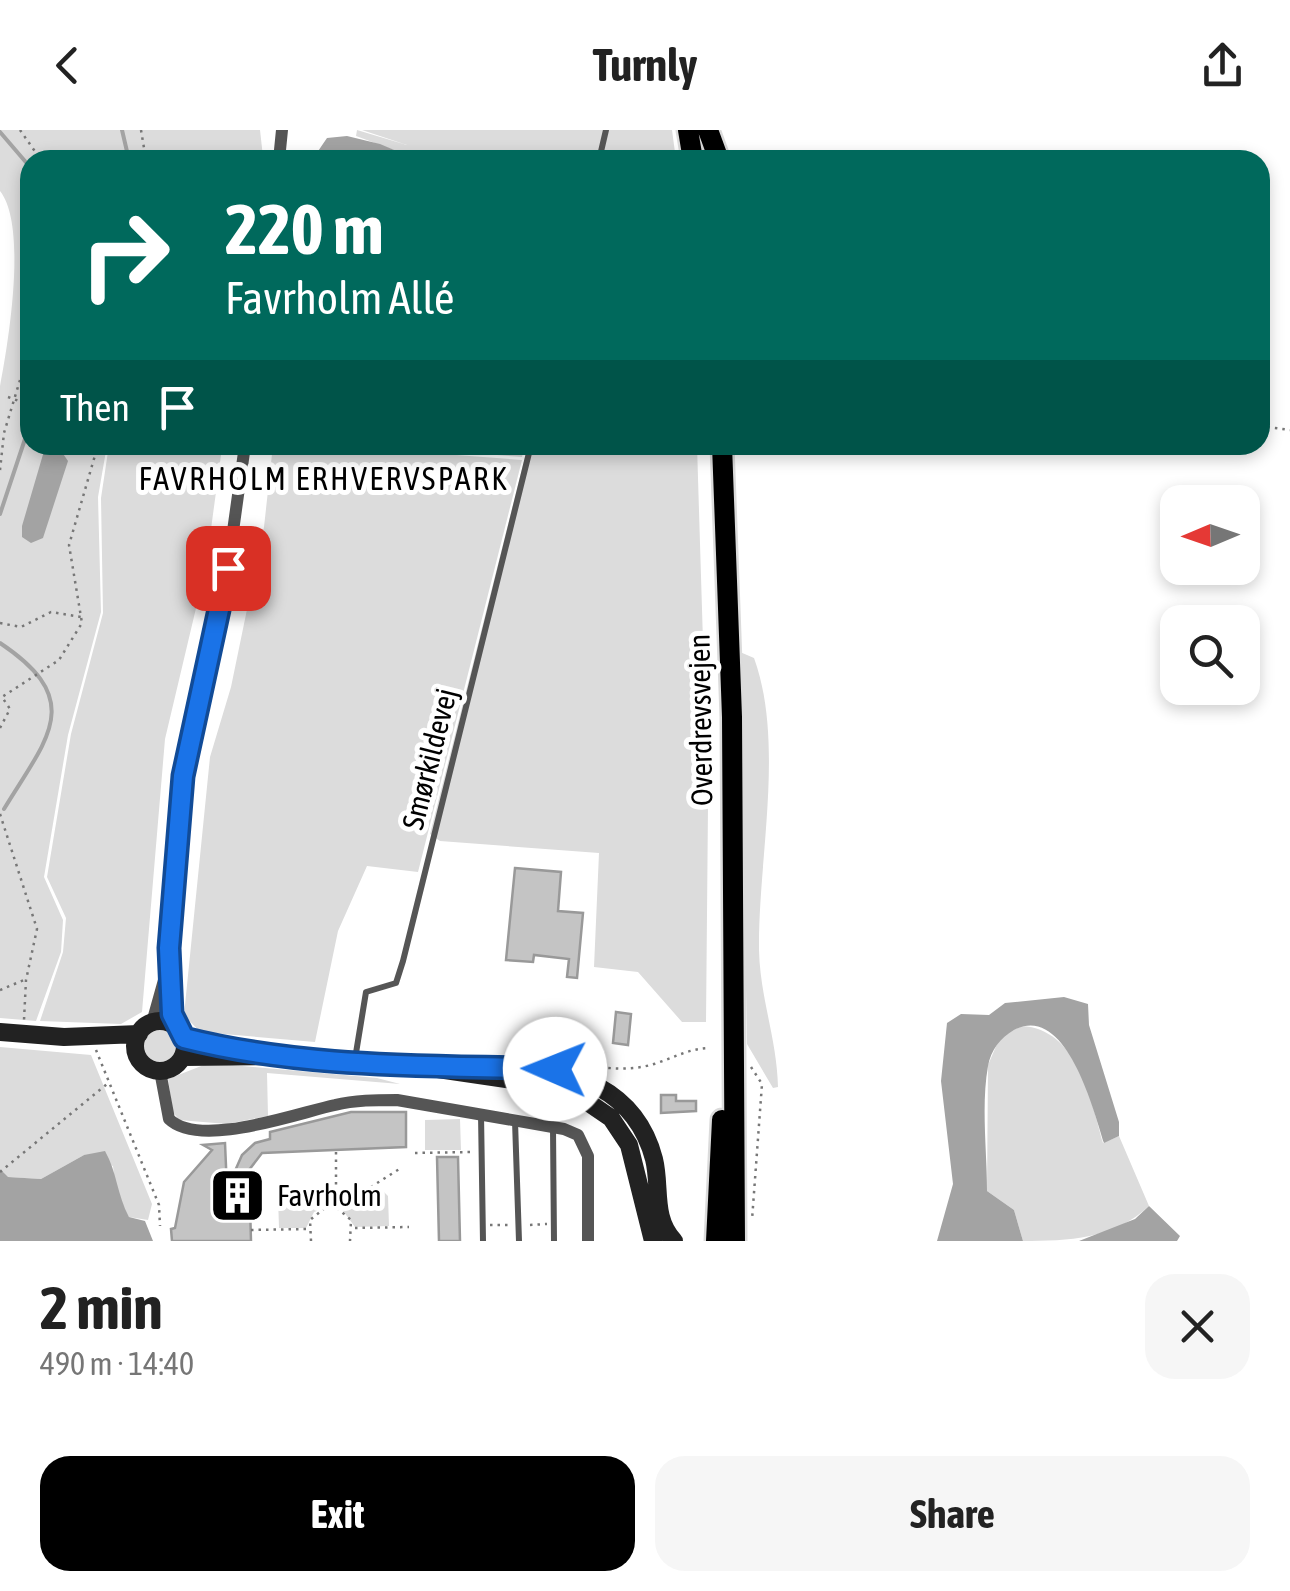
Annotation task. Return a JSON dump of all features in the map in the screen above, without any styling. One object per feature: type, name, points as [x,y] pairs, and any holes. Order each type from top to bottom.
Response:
[{"type":"main road","name":"Overdrevsvejen","points":[[722,455],[732,717],[735,1241]]},
{"type":"main road","name":"Overdrevsvejen","points":[[716,1241],[732,994]]},
{"type":"main road","points":[[722,1118],[726,1241]]},
{"type":"street","points":[[183,1057],[170,1001],[169,948],[186,755],[226,580],[245,455]]},
{"type":"street","points":[[169,948],[142,1036],[144,1066],[160,1071],[173,1068],[183,1057],[271,1056],[438,1069],[555,1069],[582,1076],[628,1108],[653,1241]]},
{"type":"street","points":[[0,1032],[94,1044],[180,1032],[271,1056]]},
{"type":"street","points":[[64,1038],[142,1036]]},
{"type":"street","points":[[160,1071],[168,1119],[188,1130],[256,1125],[370,1100],[481,1114],[578,1134],[584,1144],[588,1241]]},
{"type":"street","points":[[637,1141],[654,1161],[659,1212],[674,1241]]},
{"type":"lane","name":"Smørkildevej","points":[[354,1063],[366,992],[396,983],[403,961],[529,455]]},
{"type":"lane","points":[[481,1114],[484,1241]]},
{"type":"lane","points":[[516,1120],[519,1241]]},
{"type":"lane","points":[[553,1126],[554,1241]]},
{"type":"path","points":[[0,470],[20,380]]},
{"type":"path","points":[[8,398],[20,401]]},
{"type":"path","points":[[0,728],[10,709],[2,697],[45,670],[68,649],[82,617],[68,545],[95,455]]},
{"type":"path","points":[[0,623],[21,627],[50,612],[82,617]]},
{"type":"path","points":[[0,814],[37,928],[26,980],[24,1034]]},
{"type":"path","points":[[0,990],[26,980]]},
{"type":"path","points":[[94,1044],[159,1205],[160,1226]]},
{"type":"path","points":[[748,1064],[762,1084],[752,1221]]},
{"type":"path","points":[[0,1172],[109,1082]]},
{"type":"path","points":[[336,1150],[337,1208],[353,1228]]},
{"type":"path","points":[[415,1153],[482,1152]]},
{"type":"path","points":[[312,1241],[308,1229],[316,1212],[337,1208],[401,1168]]},
{"type":"path","points":[[483,1226],[554,1224]]},
{"type":"path","points":[[353,1228],[409,1227]]},
{"type":"path","points":[[350,1241],[353,1228]]},
{"type":"path","points":[[251,1230],[308,1229]]},
{"type":"shaded area","points":[[0,130],[260,130],[262,150],[20,150],[20,455],[105,455],[98,497],[101,612],[68,735],[44,877],[63,920],[61,952],[36,1021],[0,1018],[0,386],[11,315],[14,257],[13,230],[0,191]]},
{"type":"shaded area","points":[[357,130],[407,145],[362,130],[672,130],[675,150],[394,150],[356,136]]},
{"type":"shaded area","points":[[347,136],[394,150],[319,150],[327,138]]},
{"type":"shaded area","points":[[43,455],[64,455],[68,461],[43,538],[31,543],[22,537]]},
{"type":"shaded area","points":[[107,455],[221,455],[206,566],[165,739],[142,1012],[121,1024],[40,1021],[63,952],[66,918],[47,877],[71,734],[103,613],[101,498]]},
{"type":"shaded area","points":[[272,455],[456,455],[522,460],[418,872],[367,866],[338,931],[315,1042],[200,1032],[184,1015],[210,757],[231,687],[264,527]]},
{"type":"shaded area","points":[[525,455],[697,455],[708,806],[706,1022],[682,1022],[638,972],[594,967],[599,853],[440,841],[430,834]]},
{"type":"shaded area","points":[[740,652],[754,658],[768,727],[768,802],[759,950],[777,1069],[778,1087],[773,1088],[747,1044]]},
{"type":"shaded area","points":[[1064,997],[1088,1004],[1089,1025],[1119,1122],[1119,1136],[1104,1143],[1085,1086],[1063,1045],[1049,1031],[1032,1026],[1014,1030],[997,1045],[988,1066],[987,1191],[1014,1210],[1023,1241],[937,1241],[953,1184],[941,1081],[947,1023],[961,1014],[989,1015],[1005,1003]]},
{"type":"shaded area","points":[[1022,1026],[1041,1030],[1069,1053],[1087,1087],[1103,1143],[1119,1136],[1149,1206],[1106,1232],[1073,1239],[1023,1241],[1014,1210],[987,1191],[988,1065],[1000,1037]]},
{"type":"shaded area","points":[[160,1029],[172,1034],[177,1046],[172,1058],[160,1063],[148,1058],[143,1046],[148,1034]]},
{"type":"shaded area","points":[[0,1047],[91,1055],[152,1204],[148,1220],[129,1217],[116,1192],[113,1166],[84,1155],[41,1179],[7,1177],[0,1169]]},
{"type":"shaded area","points":[[209,1063],[377,1078],[400,1084],[267,1073],[268,1116],[227,1124],[179,1120],[173,1112],[168,1079]]},
{"type":"shaded area","points":[[460,1119],[461,1150],[425,1150],[425,1120]]},
{"type":"shaded area","points":[[105,1151],[129,1217],[145,1221],[153,1241],[0,1241],[0,1169],[8,1177],[41,1179],[84,1155]]},
{"type":"shaded area","points":[[333,1185],[333,1205],[314,1212],[306,1228],[279,1228],[278,1197],[284,1189]]},
{"type":"shaded area","points":[[377,1185],[388,1196],[389,1226],[355,1227],[341,1208]]},
{"type":"shaded area","points":[[1149,1206],[1180,1236],[1177,1241],[1079,1241],[1135,1219]]},
{"type":"building","points":[[515,868],[561,872],[558,911],[583,913],[577,978],[567,977],[569,959],[534,955],[533,962],[506,960]]},
{"type":"building","points":[[616,1012],[631,1014],[628,1045],[613,1043]]},
{"type":"building","points":[[661,1095],[676,1095],[676,1101],[696,1101],[696,1111],[661,1113]]},
{"type":"building","name":"Favrholm","points":[[351,1112],[406,1112],[406,1147],[262,1153],[249,1170],[251,1241],[172,1241],[171,1229],[175,1228],[184,1182],[212,1150],[203,1145],[225,1143],[227,1189],[242,1155],[255,1143],[270,1139],[270,1132]]},
{"type":"building","points":[[437,1157],[458,1157],[460,1241],[439,1241]]},
{"type":"waterway","points":[[122,130],[127,150]]},
{"type":"waterway","points":[[0,132],[20,155]]},
{"type":"waterway","points":[[0,514],[20,454]]},
{"type":"waterway","points":[[0,643],[27,664],[43,683],[51,702],[45,741],[4,809]]},
{"type":"place","name":"Favrholm","points":[[238,1196]]},
{"type":"district","name":"FAVRHOLM ERHVERVSPARK","points":[[324,479]]},
{"type":"route","points":[[228,568],[183,776],[169,948],[170,1001],[176,1026],[184,1038],[271,1056],[438,1069],[555,1069]]}]
